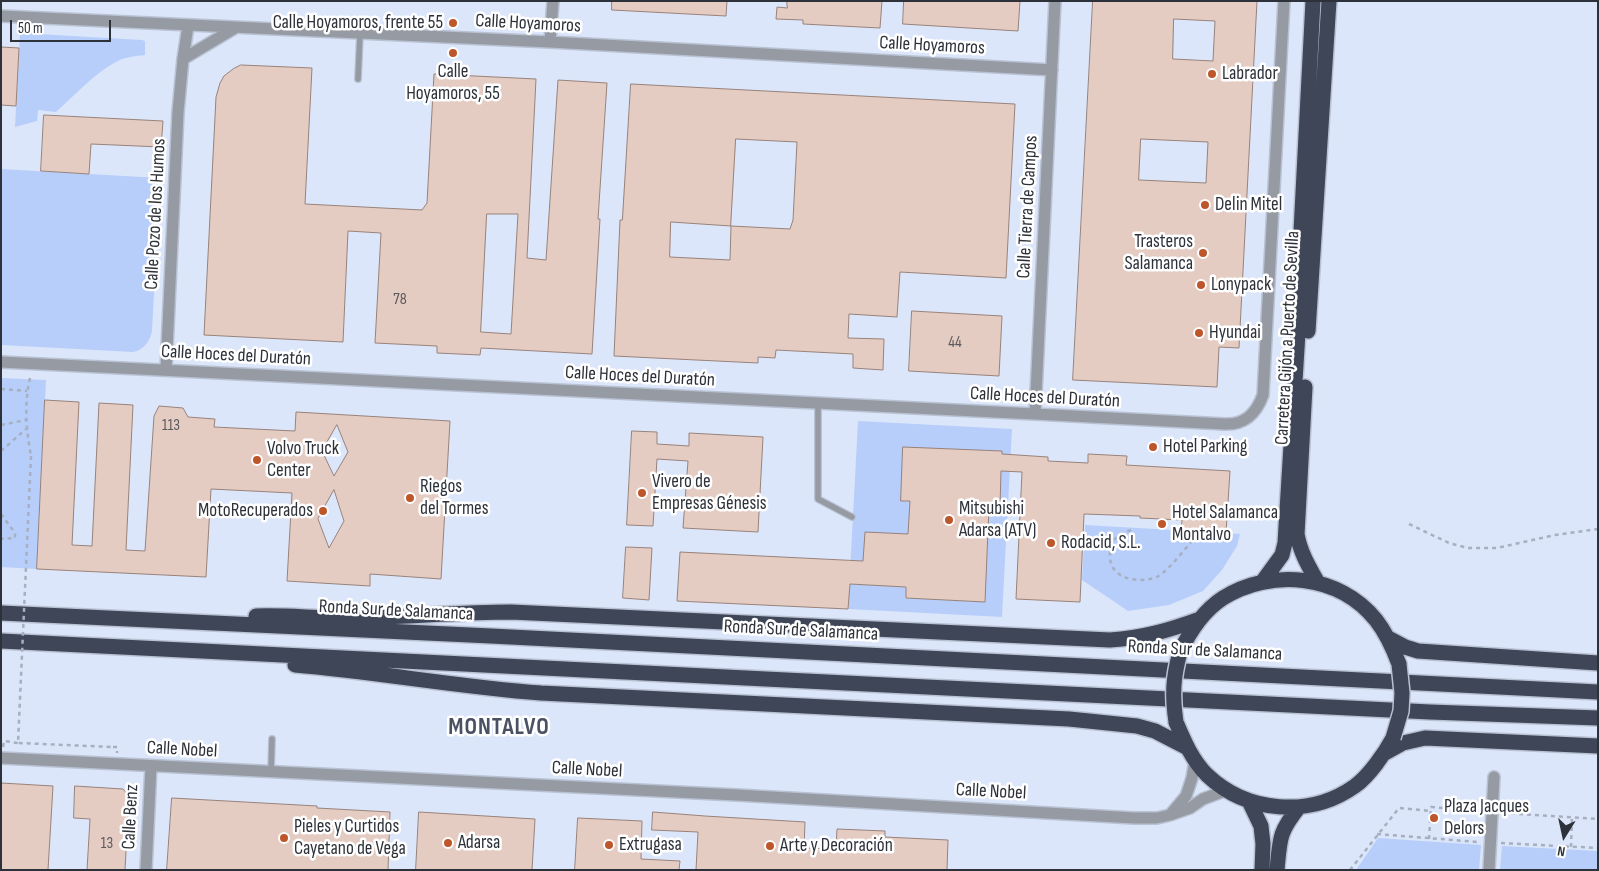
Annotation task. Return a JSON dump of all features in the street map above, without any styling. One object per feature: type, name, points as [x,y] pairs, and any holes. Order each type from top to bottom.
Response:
[{"type":"highway","name":"Carretera Gijón a Puerto de Sevilla","points":[[1263,581],[1282,555],[1284,543],[1299,316],[1298,289],[1313,1]]},
{"type":"highway","name":"Carretera Gijón a Puerto de Sevilla","points":[[1318,583],[1306,562],[1297,534],[1329,1]]},
{"type":"highway","points":[[1282,579],[1318,583],[1337,590],[1360,604],[1388,638],[1399,664],[1402,693],[1401,711],[1393,738],[1385,753],[1357,785],[1339,796],[1316,804],[1299,807],[1273,806],[1249,801],[1227,790],[1207,775],[1186,747],[1176,722],[1173,704],[1174,674],[1180,652],[1187,637],[1200,619],[1222,599],[1244,587],[1263,581],[1282,579]]},
{"type":"highway","points":[[165,621],[283,615],[343,618],[511,612],[1110,640],[1131,639],[1167,631],[1200,619]]},
{"type":"highway","name":"Ronda Sur de Salamanca","points":[[1,613],[1598,692]]},
{"type":"highway","points":[[1388,638],[1418,651],[1598,663]]},
{"type":"highway","points":[[1,641],[1430,712],[1598,718]]},
{"type":"highway","points":[[170,649],[486,689],[703,702],[1039,717],[1118,723],[1155,731],[1186,747]]},
{"type":"highway","points":[[1385,753],[1403,743],[1425,738],[1598,746]]},
{"type":"highway","points":[[1249,801],[1261,826],[1263,844],[1262,870]]},
{"type":"highway","points":[[1278,870],[1280,839],[1286,824],[1299,807]]},
{"type":"street","points":[[550,42],[553,1]]},
{"type":"street","name":"Calle Tierra de Campos","points":[[1035,414],[1056,1]]},
{"type":"street","name":"Calle Hoces del Duratón","points":[[1,362],[1230,424],[1246,420],[1253,415],[1263,395],[1284,1]]},
{"type":"street","name":"Calle Hoyamoros","points":[[1,16],[550,42],[1052,70]]},
{"type":"street","name":"Calle Pozo de los Humos","points":[[166,370],[178,112],[188,26]]},
{"type":"street","points":[[183,59],[235,28]]},
{"type":"street","name":"Calle Nobel","points":[[2,753],[151,766],[727,794],[1134,818],[1157,818],[1170,815],[1190,808],[1203,799],[1227,790]]},
{"type":"street","points":[[1170,815],[1186,796],[1195,760]]},
{"type":"street","name":"Calle Benz","points":[[146,870],[151,766]]},
{"type":"street","points":[[1489,870],[1494,777]]},
{"type":"lane","points":[[358,79],[360,34]]},
{"type":"lane","points":[[818,403],[818,499],[852,517]]},
{"type":"lane","points":[[271,772],[272,739]]},
{"type":"path","points":[[18,743],[31,456],[26,429],[27,391],[30,378]]},
{"type":"path","points":[[1,389],[27,391]]},
{"type":"path","points":[[1,425],[26,420]]},
{"type":"path","points":[[1,451],[26,429]]},
{"type":"path","points":[[1,514],[15,532],[15,538],[1,539]]},
{"type":"path","points":[[1409,524],[1448,543],[1468,548],[1497,548],[1556,534],[1598,529]]},
{"type":"path","points":[[1131,530],[1117,536],[1112,544],[1110,561],[1112,569],[1120,576],[1143,580],[1158,576],[1200,532]]},
{"type":"path","points":[[2,753],[4,741],[113,747]]},
{"type":"path","points":[[1350,870],[1399,808],[1431,811]]},
{"type":"path","points":[[1571,847],[1572,817]]},
{"type":"path","points":[[1377,834],[1598,848]]},
{"type":"shaded area","points":[[20,33],[142,40],[145,41],[145,55],[133,56],[114,63],[91,79],[56,112],[38,110],[37,121],[15,127]]},
{"type":"shaded area","points":[[1,169],[160,178],[152,331],[148,342],[143,347],[133,352],[1,345]]},
{"type":"shaded area","points":[[1,378],[46,380],[37,569],[1,567]]},
{"type":"shaded area","points":[[858,421],[1012,429],[1002,617],[848,609]]},
{"type":"shaded area","points":[[1085,525],[1240,534],[1237,546],[1222,570],[1203,591],[1169,605],[1128,611],[1082,580]]},
{"type":"shaded area","points":[[1378,838],[1481,845],[1479,870],[1356,870]]},
{"type":"shaded area","points":[[1502,846],[1598,851],[1598,870],[1500,870]]},
{"type":"building","points":[[612,1],[727,1],[726,16],[612,10]]},
{"type":"building","points":[[787,1],[882,1],[880,28],[803,24],[803,20],[776,19],[777,7],[787,8]]},
{"type":"building","points":[[904,1],[1020,1],[1018,31],[903,24]]},
{"type":"building","points":[[1093,1],[1257,1],[1239,348],[1219,347],[1217,387],[1073,380]],"holes":[[[1174,19],[1215,21],[1213,61],[1173,59]],[[1141,139],[1208,142],[1206,183],[1139,180]]]},
{"type":"building","points":[[1,47],[19,48],[16,106],[1,105]]},
{"type":"building","points":[[241,65],[312,68],[305,204],[422,210],[427,203],[434,74],[536,79],[527,258],[546,260],[558,80],[607,83],[592,354],[481,348],[480,355],[437,353],[437,346],[375,343],[381,233],[348,231],[343,342],[204,335],[216,97],[224,76]],"holes":[[[487,214],[518,214],[511,334],[481,332]]]},
{"type":"building","points":[[631,84],[1015,104],[1006,278],[900,272],[897,317],[849,314],[848,338],[884,339],[883,370],[853,368],[853,354],[776,350],[775,358],[758,357],[758,363],[614,356],[620,220],[622,220]],"holes":[[[736,139],[797,142],[793,220],[790,229],[731,226]],[[671,222],[731,226],[730,260],[670,257]]]},
{"type":"building","points":[[44,115],[163,121],[161,147],[91,144],[89,174],[41,171]]},
{"type":"building","points":[[912,311],[1002,316],[999,376],[909,371]]},
{"type":"building","points":[[45,400],[79,402],[72,545],[92,546],[99,403],[133,405],[126,550],[145,551],[154,416],[159,406],[183,408],[188,417],[215,419],[214,427],[295,431],[296,412],[450,421],[441,579],[370,574],[370,586],[287,581],[292,493],[211,489],[206,577],[37,569]],"holes":[[[337,425],[348,452],[334,476],[322,451]],[[334,490],[344,521],[329,548],[318,519]]]},
{"type":"building","points":[[632,431],[657,432],[657,444],[689,446],[689,433],[763,437],[758,532],[683,528],[688,461],[657,459],[653,526],[627,525]]},
{"type":"building","points":[[903,447],[1002,451],[1002,454],[1048,457],[1048,461],[1088,463],[1088,454],[1127,456],[1126,465],[1230,471],[1226,533],[1181,530],[1182,520],[1084,514],[1080,602],[1016,599],[1022,472],[1001,471],[1000,507],[989,507],[985,602],[906,598],[906,587],[850,584],[848,609],[677,601],[680,552],[863,561],[865,532],[908,534],[910,501],[901,501]]},
{"type":"building","points":[[626,547],[652,548],[649,600],[623,598]]},
{"type":"building","points":[[1,783],[53,786],[48,870],[1,870]]},
{"type":"building","points":[[75,786],[123,789],[129,796],[125,870],[87,870],[90,819],[74,818]]},
{"type":"building","points":[[172,798],[390,812],[388,870],[167,870]]},
{"type":"building","points":[[419,812],[535,819],[532,870],[416,870]]},
{"type":"building","points":[[653,812],[805,822],[804,848],[836,849],[837,829],[885,831],[885,837],[948,840],[947,870],[696,870],[698,832],[652,830]]},
{"type":"building","name":"Extrugasa","points":[[578,818],[642,821],[641,859],[680,861],[679,870],[575,870]]},
{"type":"place","name":"Calle Hoyamoros, frente 55","points":[[453,23]]},
{"type":"place","name":"Calle Hoyamoros, 55","points":[[453,53]]},
{"type":"place","name":"Labrador","points":[[1212,74]]},
{"type":"place","name":"Delin Mitel","points":[[1205,205]]},
{"type":"place","name":"Trasteros Salamanca","points":[[1203,253]]},
{"type":"place","name":"Lonypack","points":[[1201,285]]},
{"type":"place","name":"Hyundai","points":[[1199,333]]},
{"type":"place","name":"Hotel Parking","points":[[1153,447]]},
{"type":"place","name":"Volvo Truck Center","points":[[257,460]]},
{"type":"place","name":"Vivero de Empresas Génesis","points":[[642,493]]},
{"type":"place","name":"Riegos del Tormes","points":[[410,498]]},
{"type":"place","name":"MotoRecuperados","points":[[323,511]]},
{"type":"place","name":"Mitsubishi Adarsa (ATV)","points":[[949,520]]},
{"type":"place","name":"Hotel Salamanca Montalvo","points":[[1162,524]]},
{"type":"place","name":"Rodacid, S.L.","points":[[1051,543]]},
{"type":"place","name":"Plaza Jacques Delors","points":[[1434,818]]},
{"type":"place","name":"Pieles y Curtidos Cayetano de Vega","points":[[284,838]]},
{"type":"place","name":"Adarsa","points":[[448,843]]},
{"type":"place","name":"Extrugasa","points":[[609,845]]},
{"type":"place","name":"Arte y Decoración","points":[[770,846]]},
{"type":"district","name":"MONTALVO","points":[[499,728]]}]
